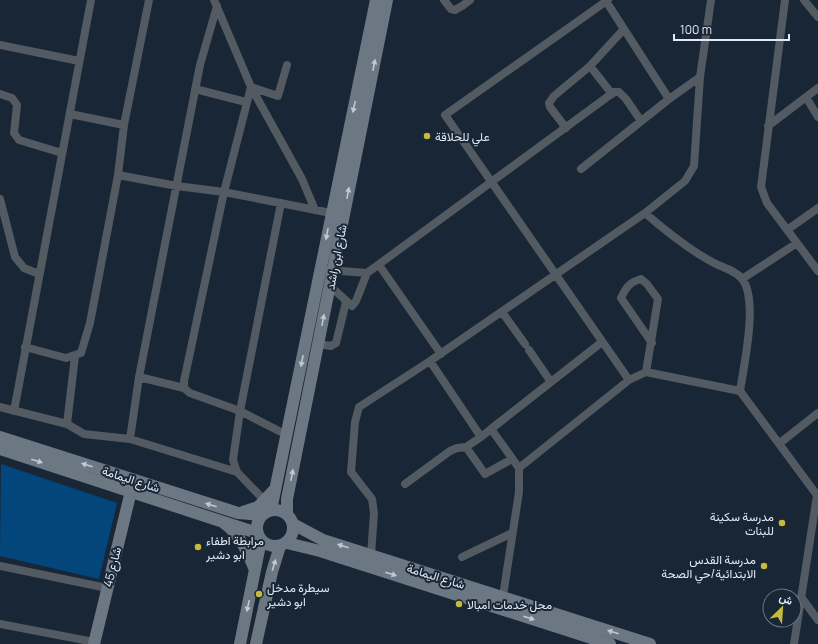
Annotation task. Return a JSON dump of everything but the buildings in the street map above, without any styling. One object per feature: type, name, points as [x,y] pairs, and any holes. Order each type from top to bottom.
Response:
[{"type":"main road","name":"شارع ابن راشد","points":[[266,509],[277,486],[331,213],[376,0]]},
{"type":"main road","name":"شارع ابن راشد","points":[[290,519],[288,499],[387,0]]},
{"type":"main road","name":"شارع اليمامة","points":[[0,437],[238,513],[266,509]]},
{"type":"main road","name":"شارع اليمامة","points":[[0,449],[216,518],[259,536]]},
{"type":"main road","name":"شارع 45","points":[[94,643],[131,491]]},
{"type":"main road","points":[[240,644],[255,570],[259,536],[258,523],[266,509],[279,510],[290,519],[294,532],[283,545],[272,572],[256,644]]},
{"type":"main road","points":[[216,518],[225,524],[236,535],[255,570]]},
{"type":"main road","name":"شارع اليمامة","points":[[290,519],[323,540],[650,644]]},
{"type":"main road","points":[[259,536],[271,546],[283,545]]},
{"type":"main road","name":"شارع اليمامة","points":[[283,545],[320,552],[609,644]]},
{"type":"street","points":[[14,411],[90,0]]},
{"type":"street","points":[[25,347],[66,358],[81,353],[84,347],[90,324],[118,175],[124,125],[149,0]]},
{"type":"street","points":[[444,0],[451,9],[454,10],[470,0]]},
{"type":"street","points":[[371,555],[374,513],[372,499],[351,472],[355,422],[360,407],[430,362],[645,213],[685,181],[694,166],[700,77],[711,0]]},
{"type":"street","points":[[785,0],[761,187],[767,203],[818,271]]},
{"type":"street","points":[[804,0],[815,5],[818,17]]},
{"type":"street","points":[[629,380],[556,274],[491,184],[445,115],[607,1],[669,99]]},
{"type":"street","points":[[216,3],[251,87],[302,179],[315,210]]},
{"type":"street","points":[[130,440],[139,377],[200,65],[216,3]]},
{"type":"street","points":[[566,128],[550,107],[549,103],[554,96],[590,66],[624,29]]},
{"type":"street","points":[[0,45],[79,61]]},
{"type":"street","points":[[251,87],[277,97],[287,65]]},
{"type":"street","points":[[590,66],[612,94]]},
{"type":"street","points":[[581,169],[669,99],[700,77]]},
{"type":"street","points":[[184,388],[224,192],[251,87]]},
{"type":"street","points":[[768,126],[818,88]]},
{"type":"street","points":[[196,89],[246,102]]},
{"type":"street","points":[[330,286],[352,306],[367,273],[491,184],[612,94],[619,92],[642,121]]},
{"type":"street","points":[[0,94],[12,98],[17,106],[14,133],[19,140],[62,153]]},
{"type":"street","points":[[806,97],[818,117]]},
{"type":"street","points":[[70,114],[124,125]]},
{"type":"street","points":[[118,175],[177,186],[224,192],[331,213]]},
{"type":"street","points":[[0,199],[15,257],[24,268],[39,274]]},
{"type":"street","points":[[266,509],[237,472],[233,460],[240,411],[281,203]]},
{"type":"street","points":[[787,230],[818,208]]},
{"type":"street","points":[[645,213],[680,243],[713,263],[736,273],[742,279],[749,292],[748,338],[740,391]]},
{"type":"street","points":[[742,279],[797,243]]},
{"type":"street","points":[[811,262],[818,256]]},
{"type":"street","points":[[379,265],[441,354]]},
{"type":"street","points":[[320,269],[367,273]]},
{"type":"street","points":[[646,372],[652,343],[658,299],[647,284],[641,279],[632,281],[626,288],[621,298],[652,343]]},
{"type":"street","points":[[318,344],[331,346],[336,343],[346,302]]},
{"type":"street","points":[[502,312],[551,382]]},
{"type":"street","points":[[405,484],[450,451],[457,448],[466,447],[481,437],[602,342]]},
{"type":"street","points":[[68,424],[75,356]]},
{"type":"street","points":[[430,362],[481,437]]},
{"type":"street","points":[[519,468],[629,380],[646,372],[740,391],[818,495],[802,590]]},
{"type":"street","points":[[139,377],[184,388],[190,393],[240,411],[287,435]]},
{"type":"street","points":[[0,407],[68,424],[84,434],[130,440],[237,472]]},
{"type":"street","points":[[780,443],[818,413]]},
{"type":"street","points":[[491,429],[519,468],[518,492],[503,596]]},
{"type":"street","points":[[466,447],[485,474],[512,459]]},
{"type":"street","points":[[462,558],[512,533]]},
{"type":"street","points":[[0,566],[107,588]]},
{"type":"street","points":[[802,597],[818,620]]},
{"type":"street","points":[[0,624],[94,643]]},
{"type":"street","points":[[794,644],[796,628]]},
{"type":"shaded area","points":[[1,464],[117,503],[99,579],[0,556]]},
{"type":"place","name":"علي للحلاقة","points":[[427,136]]},
{"type":"place","name":"مدرسة سكينة للبنات","points":[[782,523]]},
{"type":"place","name":"مرابطة اطفاء ابو دشير","points":[[198,547]]},
{"type":"place","name":"مدرسة القدس الابتدائية/حي الصحة","points":[[764,566]]},
{"type":"place","name":"سيطرة مدخل ابو دشير","points":[[259,594]]},
{"type":"place","name":"محل خدمات امبالا","points":[[459,604]]}]
